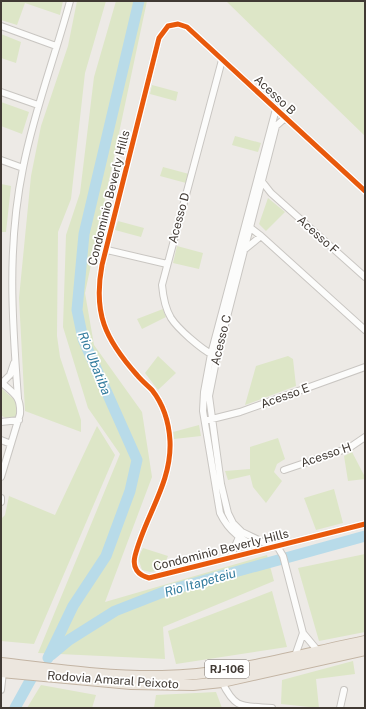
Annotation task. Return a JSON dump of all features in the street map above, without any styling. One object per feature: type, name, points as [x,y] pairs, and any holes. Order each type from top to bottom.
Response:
[{"type":"highway","name":"Rodovia Amaral Peixoto","points":[[7,669],[59,673],[172,676],[220,671],[365,641]]},
{"type":"highway","name":"Rodovia Amaral Peixoto","points":[[59,673],[124,683],[173,685],[222,682],[365,650]]},
{"type":"street","points":[[1,477],[2,465],[11,444],[20,407],[12,334],[12,277],[16,212],[23,168],[38,105],[70,1]]},
{"type":"street","name":"Acesso B","points":[[168,26],[178,24],[187,27],[365,191]]},
{"type":"street","points":[[1,26],[56,46]]},
{"type":"street","name":"Condominio Beverly Hills","points":[[168,26],[159,38],[98,289],[102,321],[116,349],[156,395],[165,416],[170,441],[166,477],[136,549],[134,562],[136,570],[140,574],[149,578],[365,524]]},
{"type":"street","name":"Acesso D","points":[[214,355],[199,346],[172,320],[167,310],[162,285],[222,60]]},
{"type":"street","points":[[1,92],[38,105]]},
{"type":"street","name":"Acesso C","points":[[261,549],[238,537],[227,526],[220,513],[204,420],[204,392],[260,179],[276,109]]},
{"type":"street","points":[[273,125],[286,118]]},
{"type":"street","points":[[1,160],[23,168]]},
{"type":"street","name":"Acesso F","points":[[260,179],[272,193],[365,276]]},
{"type":"street","points":[[256,193],[272,193]]},
{"type":"street","points":[[247,226],[261,236],[365,330]]},
{"type":"street","name":"Acesso C","points":[[247,226],[244,250],[214,355],[209,404],[221,484],[229,517],[242,532],[274,546]]},
{"type":"street","points":[[244,250],[261,236]]},
{"type":"street","points":[[107,250],[167,264]]},
{"type":"street","points":[[15,360],[10,375],[2,383],[18,398]]},
{"type":"street","name":"Acesso E","points":[[204,420],[212,420],[240,412],[365,367]]},
{"type":"street","points":[[1,422],[18,420]]},
{"type":"street","name":"Acesso H","points":[[284,470],[349,448],[365,437]]},
{"type":"street","points":[[1,440],[11,444]]},
{"type":"street","points":[[230,558],[238,537]]},
{"type":"street","points":[[284,559],[288,543]]},
{"type":"street","points":[[274,546],[284,559],[302,633],[318,651]]},
{"type":"street","points":[[295,656],[302,633]]},
{"type":"street","points":[[1,690],[7,669]]},
{"type":"street","points":[[222,682],[232,706],[245,708],[272,708]]},
{"type":"street","points":[[340,708],[344,690]]},
{"type":"green space","points":[[1,1],[63,1],[60,15],[25,3],[17,25],[1,20]]},
{"type":"green space","points":[[77,1],[106,1],[85,73],[71,199],[58,232],[57,336],[60,357],[81,420],[81,432],[25,411],[19,298],[31,176],[41,126],[68,46]]},
{"type":"green space","points":[[116,1],[147,1],[85,293],[94,345],[142,412],[152,477],[105,602],[267,555],[274,581],[163,627],[165,659],[38,653],[120,454],[88,408],[63,327],[66,235],[80,193],[94,77]]},
{"type":"green space","points":[[226,1],[365,1],[365,136]]},
{"type":"green space","points":[[1,34],[21,42],[16,63],[1,58]]},
{"type":"green space","points":[[152,85],[178,92],[176,101],[150,94]]},
{"type":"green space","points":[[1,102],[29,112],[22,134],[1,126]]},
{"type":"green space","points":[[235,136],[261,143],[258,152],[232,145]]},
{"type":"green space","points":[[163,167],[189,174],[186,183],[160,176]]},
{"type":"green space","points":[[1,184],[11,186],[6,232],[1,232]]},
{"type":"green space","points":[[268,198],[285,212],[266,231],[259,224]]},
{"type":"green space","points":[[118,221],[144,228],[141,237],[115,230]]},
{"type":"green space","points":[[177,246],[203,253],[199,269],[173,263]]},
{"type":"green space","points":[[163,309],[166,317],[142,329],[137,319]]},
{"type":"green space","points":[[158,356],[176,373],[158,390],[145,373]]},
{"type":"green space","points":[[288,356],[293,359],[296,386],[245,405],[256,366]]},
{"type":"green space","points":[[1,388],[18,403],[17,415],[14,417],[7,418],[1,415]]},
{"type":"green space","points":[[199,425],[201,436],[174,439],[173,432]]},
{"type":"green space","points":[[97,426],[115,455],[34,644],[1,641],[1,519],[5,515],[9,496],[55,515]]},
{"type":"green space","points":[[278,438],[285,459],[277,464],[274,472],[282,481],[266,503],[253,487],[250,475],[228,480],[225,471],[250,469],[250,447]]},
{"type":"green space","points":[[352,452],[365,479],[348,481],[344,456]]},
{"type":"green space","points":[[334,489],[343,523],[316,530],[304,498]]},
{"type":"green space","points":[[143,548],[168,556],[162,570],[150,572],[142,570],[138,558]]},
{"type":"green space","points":[[365,554],[365,632],[319,641],[298,568]]},
{"type":"green space","points":[[272,591],[287,647],[176,664],[168,631]]},
{"type":"green space","points":[[353,661],[355,674],[316,679],[319,708],[281,704],[282,680]]},
{"type":"green space","points":[[41,685],[96,695],[92,708],[27,708]]},
{"type":"green space","points":[[216,692],[222,708],[154,708],[156,695]]},
{"type":"waterway","name":"Rio Ubatiba","points":[[48,658],[73,606],[106,556],[130,491],[137,460],[83,339],[77,310],[84,234],[139,1]]},
{"type":"waterway","name":"Rio Itapeteiu","points":[[51,655],[69,640],[115,611],[166,591],[365,536]]},
{"type":"waterway","points":[[15,708],[31,679],[39,668]]},
{"type":"cycle path","points":[[365,191],[187,27],[178,24],[168,26],[159,38],[102,265],[99,297],[104,324],[109,337],[126,362],[156,395],[165,414],[169,434],[170,441],[167,471],[139,541],[134,560],[135,567],[139,573],[149,578],[365,524]]}]
